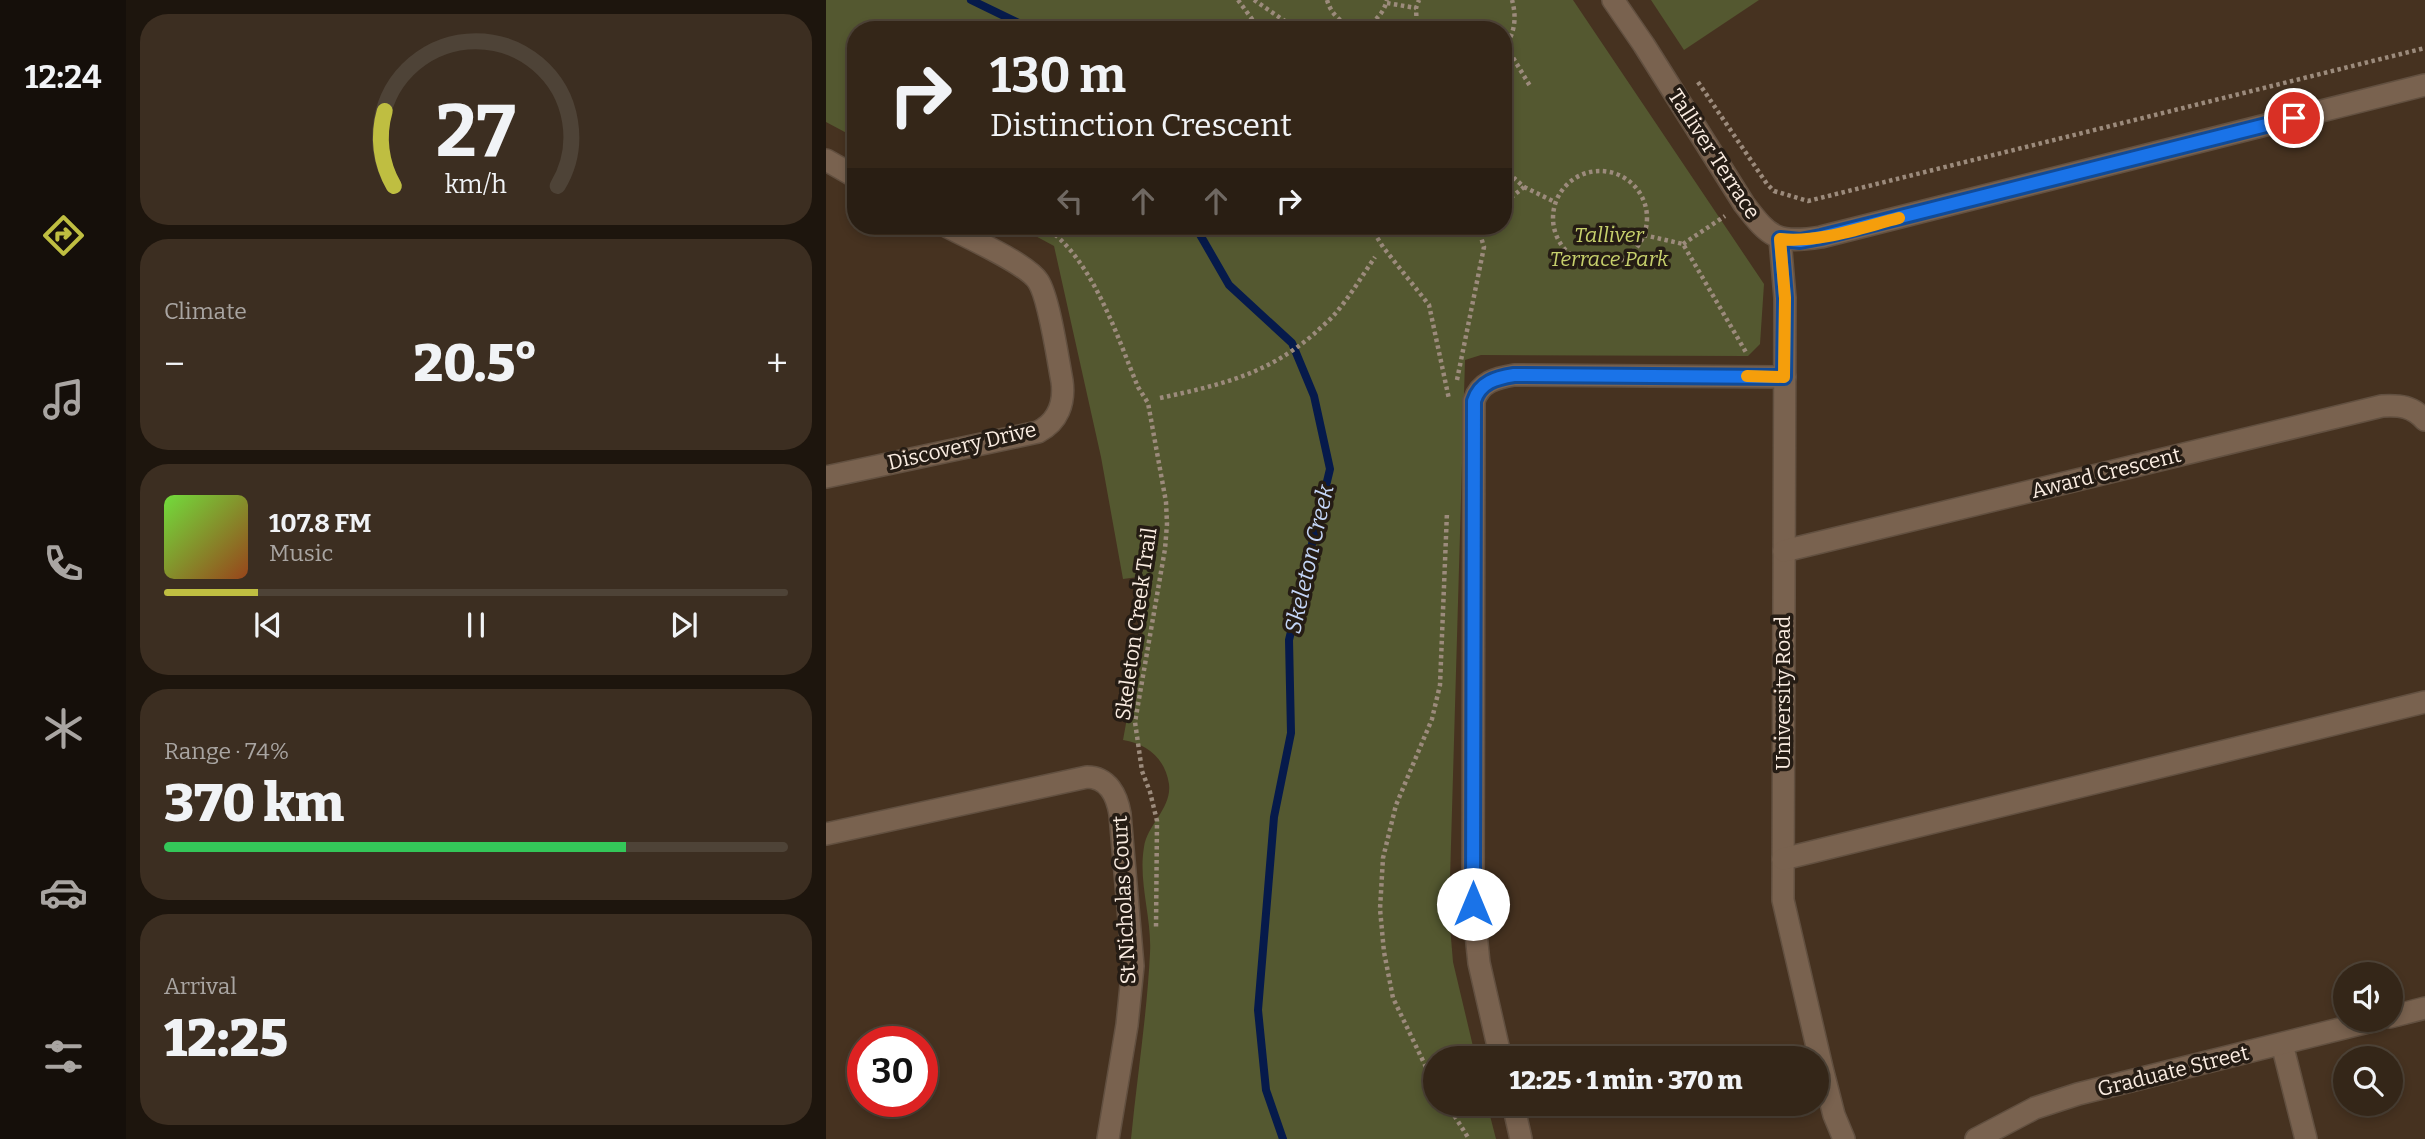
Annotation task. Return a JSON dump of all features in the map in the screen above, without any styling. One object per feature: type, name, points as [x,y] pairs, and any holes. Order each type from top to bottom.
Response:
[{"type":"street","name":"Talliver Terrace","points":[[1613,0],[1744,204],[1761,226],[1780,239]]},
{"type":"street","points":[[1780,239],[1800,241],[1821,237],[2425,85]]},
{"type":"street","points":[[826,160],[847,172]]},
{"type":"street","name":"Discovery Drive","points":[[826,477],[1038,432],[1051,423],[1059,412],[1063,393],[1062,381],[1038,281],[1026,270],[962,235]]},
{"type":"street","name":"University Road","points":[[1780,239],[1785,298],[1783,900],[1822,1068],[1834,1115],[1844,1139]]},
{"type":"street","points":[[1499,1046],[1479,963],[1473,904],[1474,401],[1477,393],[1492,380],[1514,375],[1784,377]]},
{"type":"street","name":"Award Crescent","points":[[1784,551],[2382,406],[2400,406],[2416,410],[2425,419]]},
{"type":"street","points":[[1783,859],[2425,702]]},
{"type":"street","name":"St Nicholas Court","points":[[826,834],[1087,777],[1094,777],[1111,789],[1117,799],[1120,814],[1133,966],[1127,1025],[1108,1139]]},
{"type":"street","points":[[2403,1014],[2425,1008]]},
{"type":"street","name":"Graduate Street","points":[[1990,1135],[2035,1108],[2078,1094],[2333,1031]]},
{"type":"street","points":[[2282,1044],[2306,1139]]},
{"type":"street","points":[[1516,1116],[1521,1139]]},
{"type":"path","points":[[1238,0],[1253,21]]},
{"type":"path","points":[[1254,0],[1285,21]]},
{"type":"path","points":[[1327,0],[1331,10],[1342,21]]},
{"type":"path","points":[[1417,21],[1419,0]]},
{"type":"path","points":[[1512,0],[1515,18],[1512,35]]},
{"type":"path","points":[[1373,21],[1387,2],[1416,8]]},
{"type":"path","points":[[1698,81],[1774,191],[1808,201],[2425,48]]},
{"type":"path","points":[[1512,60],[1530,86]]},
{"type":"path","points":[[1602,170],[1617,173],[1630,180],[1640,191],[1646,205],[1648,221],[1636,249],[1623,259],[1607,265],[1591,264],[1576,259],[1563,248],[1555,234],[1552,218],[1555,202],[1568,184],[1587,172],[1602,170]]},
{"type":"path","points":[[1512,175],[1524,187],[1555,202]]},
{"type":"path","points":[[1512,197],[1524,187]]},
{"type":"path","name":"Skeleton Creek Trail","points":[[1057,235],[1063,239],[1090,279],[1148,404],[1166,502],[1165,549],[1135,722],[1142,771],[1157,821],[1156,930]]},
{"type":"path","points":[[1375,235],[1429,305],[1451,409],[1483,247],[1480,235]]},
{"type":"path","points":[[1644,235],[1683,244],[1744,348],[1749,360],[1749,376]]},
{"type":"path","points":[[1160,398],[1216,386],[1270,365],[1301,344],[1333,316],[1375,257]]},
{"type":"path","points":[[1423,1061],[1393,998],[1384,952],[1380,909],[1382,858],[1396,805],[1432,719],[1440,685],[1448,503]]},
{"type":"path","points":[[1455,1116],[1469,1139]]},
{"type":"green space","name":"Talliver Terrace Park","points":[[826,0],[1573,0],[1764,284],[1760,344],[1748,356],[1481,355],[1465,360],[1449,914],[1453,962],[1473,1046],[1423,1046],[1423,1116],[1490,1116],[1496,1139],[1131,1139],[1150,953],[1143,873],[1144,847],[1169,793],[1164,767],[1154,754],[1140,745],[1123,740],[1153,575],[1123,579],[1101,457],[1054,246],[1034,235],[1512,235],[1512,21],[847,21],[847,133],[826,122]]},
{"type":"green space","points":[[1651,0],[1759,0],[1684,50]]},
{"type":"waterway","name":"Skeleton Creek","points":[[971,0],[1014,21]]},
{"type":"waterway","name":"Skeleton Creek","points":[[1200,235],[1229,285],[1292,343],[1314,396],[1330,469],[1289,640],[1291,733],[1274,817],[1258,1010],[1266,1090],[1283,1139]]},
{"type":"slow traffic","points":[[1747,376],[1784,377],[1785,298],[1780,239],[1800,241],[1899,218]]},
{"type":"route","points":[[1473,904],[1474,401],[1482,386],[1492,380],[1514,375],[1784,377],[1785,298],[1780,239],[1800,241],[1821,237],[2294,118]]}]
